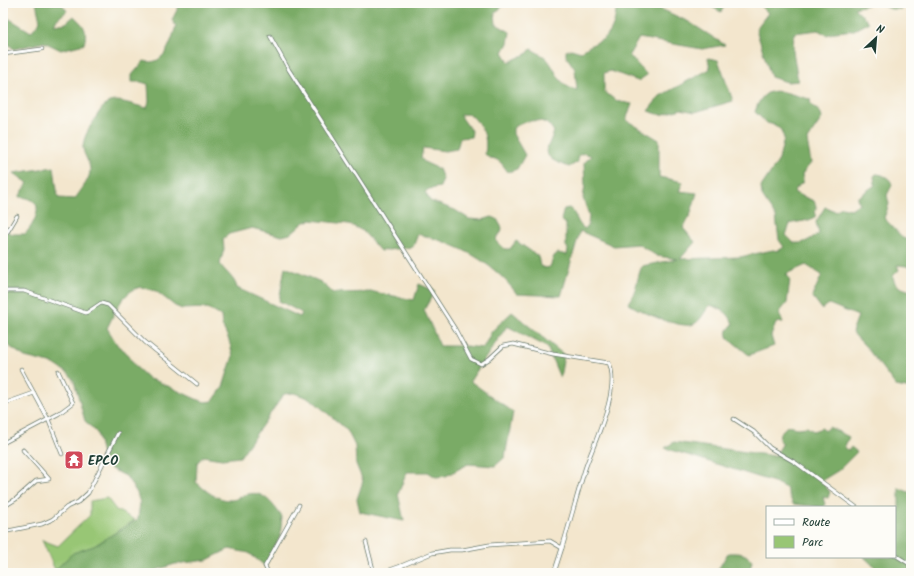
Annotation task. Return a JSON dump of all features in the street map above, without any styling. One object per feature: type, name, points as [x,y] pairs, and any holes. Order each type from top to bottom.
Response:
[{"type":"street","points":[[270,36],[289,70],[455,329],[471,359],[481,364],[503,346],[513,344],[553,354],[609,363],[612,370],[606,412],[586,468],[554,573]]},
{"type":"street","points":[[3,54],[42,50]]},
{"type":"street","points":[[3,235],[8,231],[17,216]]},
{"type":"street","points":[[3,291],[24,291],[86,313],[101,303],[108,305],[145,342],[197,384]]},
{"type":"street","points":[[21,369],[48,419],[62,454]]},
{"type":"street","points":[[3,443],[48,419],[73,403],[58,371]]},
{"type":"street","points":[[3,404],[34,394]]},
{"type":"street","points":[[734,419],[754,432],[770,448],[802,467],[855,506]]},
{"type":"street","points":[[3,532],[42,524],[53,519],[67,507],[78,502],[88,493],[118,433]]},
{"type":"street","points":[[3,507],[16,499],[36,481],[50,479],[23,450]]},
{"type":"street","points":[[268,573],[265,566],[299,505]]},
{"type":"street","points":[[381,573],[432,553],[450,550],[462,550],[489,545],[550,541],[562,548]]},
{"type":"street","points":[[366,542],[374,573]]},
{"type":"street","points":[[896,556],[911,568]]},
{"type":"street","points":[[401,566],[402,573]]},
{"type":"green space","points":[[36,3],[61,3],[67,11],[57,19],[54,25],[66,23],[74,16],[84,28],[86,35],[84,44],[61,50],[44,42],[14,49],[3,40],[3,15],[31,32],[40,21]]},
{"type":"green space","points":[[183,3],[506,3],[495,13],[496,24],[510,32],[508,43],[503,52],[509,62],[528,53],[531,49],[547,59],[566,86],[577,90],[575,69],[566,56],[566,51],[571,49],[581,52],[605,38],[609,34],[613,25],[617,3],[648,3],[689,22],[725,45],[702,49],[639,38],[629,55],[647,75],[638,81],[611,71],[604,73],[604,91],[616,101],[632,104],[626,120],[659,140],[659,177],[683,182],[679,191],[697,193],[690,216],[683,228],[695,242],[680,259],[740,257],[773,250],[778,251],[784,247],[779,240],[776,217],[762,196],[761,187],[779,160],[784,138],[781,130],[775,125],[767,123],[755,112],[764,95],[770,92],[784,92],[810,99],[811,105],[820,112],[822,118],[807,140],[811,163],[802,174],[803,182],[794,190],[795,193],[814,201],[816,206],[815,217],[809,220],[790,224],[786,235],[794,243],[802,243],[807,241],[819,234],[816,222],[825,207],[835,211],[842,207],[851,209],[860,203],[857,199],[858,197],[875,185],[874,176],[876,174],[890,180],[892,185],[887,195],[889,204],[884,218],[904,239],[911,239],[911,270],[907,266],[897,265],[899,270],[893,276],[897,285],[911,291],[911,389],[896,386],[867,348],[852,332],[858,316],[829,304],[822,309],[812,296],[822,275],[806,265],[786,274],[790,279],[787,303],[779,313],[783,322],[776,323],[771,336],[774,346],[749,355],[727,337],[728,330],[733,324],[727,314],[718,308],[710,305],[696,323],[688,325],[660,319],[628,303],[634,293],[642,266],[678,259],[657,256],[638,244],[614,246],[580,231],[561,296],[517,294],[497,272],[473,255],[447,243],[418,234],[413,247],[380,251],[363,231],[349,224],[310,220],[303,223],[290,234],[282,236],[252,228],[229,234],[223,239],[224,249],[220,264],[232,278],[237,288],[300,317],[302,313],[279,301],[285,267],[321,282],[333,293],[374,292],[414,300],[419,284],[435,291],[424,310],[440,346],[483,348],[492,331],[512,312],[564,355],[560,378],[547,347],[507,326],[470,381],[513,412],[505,457],[495,466],[468,464],[446,476],[436,477],[428,472],[407,472],[398,494],[404,521],[360,512],[357,499],[363,481],[356,464],[355,446],[347,430],[311,399],[294,393],[284,394],[240,457],[222,459],[203,456],[197,463],[196,482],[216,497],[231,500],[244,495],[254,493],[260,494],[268,500],[282,517],[280,537],[265,566],[249,553],[229,549],[207,560],[175,564],[147,573],[62,573],[55,570],[73,553],[94,546],[138,519],[140,503],[137,493],[126,476],[111,469],[103,458],[97,433],[85,421],[74,381],[69,374],[54,364],[25,357],[3,342],[3,229],[12,234],[25,234],[31,227],[37,212],[37,207],[32,200],[19,197],[28,183],[14,173],[54,167],[58,198],[75,199],[86,182],[90,172],[83,148],[89,128],[99,112],[109,103],[121,101],[147,108],[149,101],[148,84],[132,82],[132,75],[144,61],[151,62],[162,57],[172,39],[176,26],[172,20],[179,6]],"holes":[[[460,115],[471,115],[484,132],[486,142],[485,154],[489,158],[500,162],[508,172],[517,169],[525,155],[513,134],[513,128],[530,121],[541,121],[551,127],[554,132],[546,151],[547,154],[555,161],[569,167],[578,162],[577,157],[581,154],[591,156],[584,163],[585,186],[583,198],[589,215],[588,225],[585,229],[582,227],[572,210],[569,208],[564,209],[561,220],[566,224],[567,255],[558,253],[554,256],[550,267],[545,268],[540,266],[538,256],[516,241],[510,249],[505,249],[496,241],[502,228],[497,219],[492,217],[482,220],[469,219],[455,210],[430,201],[425,192],[429,189],[440,187],[443,179],[439,169],[424,162],[421,158],[423,148],[445,151],[457,149],[460,138],[471,137],[472,132]],[[141,287],[156,291],[175,306],[182,309],[207,308],[221,316],[222,325],[229,340],[233,356],[223,387],[213,401],[205,402],[196,399],[149,379],[136,367],[125,351],[118,346],[107,328],[116,309],[124,298],[134,289]]]},
{"type":"green space","points":[[705,3],[726,3],[721,12]]},
{"type":"green space","points":[[758,3],[876,3],[854,8],[869,22],[854,30],[835,32],[827,35],[818,30],[794,33],[793,51],[798,81],[787,82],[771,77],[756,29],[768,13]]},
{"type":"green space","points":[[876,3],[904,3],[901,9],[891,9]]},
{"type":"green space","points":[[708,58],[718,60],[733,101],[695,112],[681,109],[661,115],[648,111],[660,96],[710,69]]},
{"type":"green space","points":[[787,426],[797,428],[807,427],[813,431],[822,428],[824,431],[829,427],[849,437],[844,448],[849,450],[851,447],[857,452],[839,470],[821,481],[830,492],[828,498],[823,497],[824,506],[793,504],[786,488],[774,482],[665,448],[674,442],[775,456],[783,443],[779,440],[780,433]]},
{"type":"green space","points":[[899,488],[911,493],[911,573],[875,573],[875,567],[865,558],[896,558],[896,523],[899,519]]},
{"type":"green space","points":[[107,498],[116,510],[135,520],[94,546],[73,553],[55,570],[42,540],[58,546],[90,515],[90,501]]},
{"type":"green space","points":[[728,553],[747,556],[752,561],[749,573],[716,573]]},
{"type":"place","name":"EPCO","points":[[74,460]]}]
